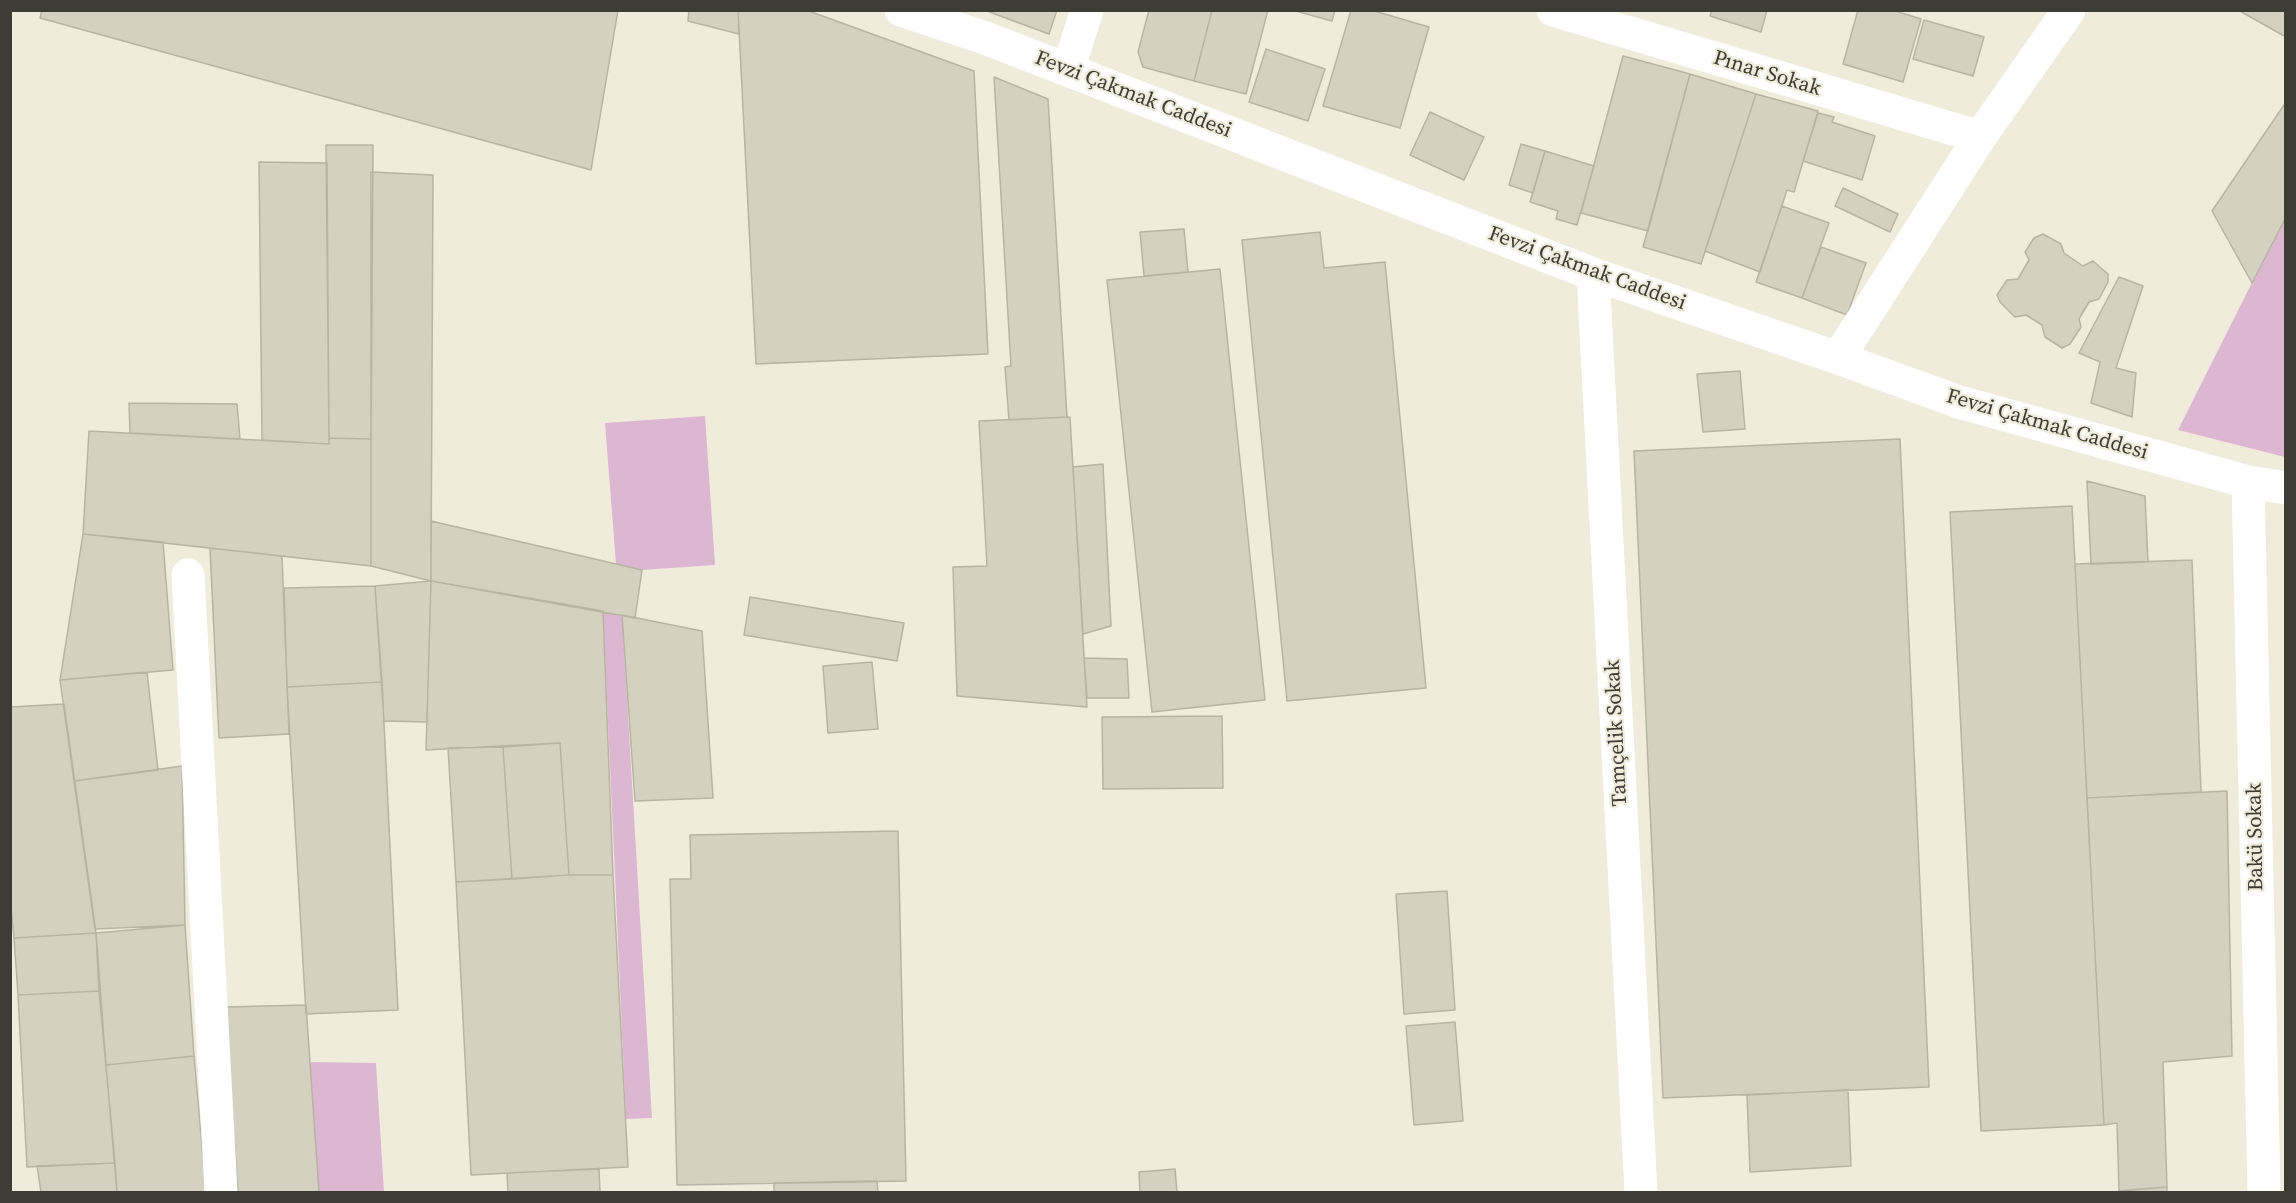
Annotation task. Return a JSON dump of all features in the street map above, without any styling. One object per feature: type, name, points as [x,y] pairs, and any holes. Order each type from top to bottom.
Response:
[{"type":"street","name":"Fevzi Çakmak Caddesi","points":[[901,10],[988,39],[1593,274],[1959,402],[2248,482],[2286,488]]},
{"type":"street","points":[[1068,70],[1087,10]]},
{"type":"street","name":"Pınar Sokak","points":[[1553,10],[1980,137]]},
{"type":"street","points":[[1838,358],[1980,137],[2069,10]]},
{"type":"street","name":"Tamçelik Sokak","points":[[1593,274],[1641,1192]]},
{"type":"street","name":"Bakü Sokak","points":[[2248,482],[2264,1192]]},
{"type":"street","points":[[188,575],[222,1192]]},
{"type":"shaded area","points":[[2285,217],[2285,457],[2178,430]]},
{"type":"shaded area","points":[[705,416],[715,565],[642,570],[616,564],[605,423]]},
{"type":"shaded area","points":[[603,611],[622,615],[652,1118],[626,1119]]},
{"type":"shaded area","points":[[309,1062],[376,1063],[384,1192],[319,1192]]},
{"type":"building","points":[[42,10],[618,10],[591,170],[40,18]]},
{"type":"building","points":[[689,10],[738,10],[739,34],[688,21]]},
{"type":"building","points":[[738,10],[806,10],[974,71],[988,354],[756,364]]},
{"type":"building","points":[[984,10],[1057,10],[1049,34]]},
{"type":"building","points":[[1149,10],[1212,10],[1194,81],[1143,67],[1138,52]]},
{"type":"building","points":[[1212,10],[1268,10],[1246,94],[1194,81]]},
{"type":"building","points":[[1292,10],[1335,10],[1332,21]]},
{"type":"building","points":[[1351,10],[1371,10],[1429,27],[1400,128],[1323,106]]},
{"type":"building","points":[[1712,10],[1767,10],[1761,32],[1710,16]]},
{"type":"building","points":[[1858,10],[1892,10],[1921,19],[1903,82],[1843,64]]},
{"type":"building","points":[[2238,10],[2286,10],[2286,37]]},
{"type":"building","points":[[1924,20],[1984,37],[1973,76],[1913,59]]},
{"type":"building","points":[[1266,49],[1325,69],[1308,121],[1249,102]]},
{"type":"building","points":[[1623,56],[1690,74],[1648,231],[1581,213]]},
{"type":"building","points":[[1690,74],[1756,94],[1701,264],[1643,247]]},
{"type":"building","points":[[994,77],[1048,99],[1067,417],[1009,420],[1005,367],[1011,366]]},
{"type":"building","points":[[1756,94],[1818,111],[1794,192],[1787,190],[1760,272],[1705,251]]},
{"type":"building","points":[[2286,102],[2286,217],[2252,283],[2212,211]]},
{"type":"building","points":[[1430,112],[1484,137],[1464,180],[1410,155]]},
{"type":"building","points":[[1818,113],[1834,117],[1832,122],[1875,136],[1862,180],[1803,161]]},
{"type":"building","points":[[1521,144],[1545,151],[1533,193],[1509,185]]},
{"type":"building","points":[[326,145],[373,145],[371,439],[329,438]]},
{"type":"building","points":[[1545,151],[1594,166],[1577,225],[1556,219],[1558,211],[1530,202]]},
{"type":"building","points":[[259,162],[327,163],[329,444],[262,440]]},
{"type":"building","points":[[371,172],[433,175],[431,581],[371,566]]},
{"type":"building","points":[[1843,188],[1898,214],[1890,232],[1835,206]]},
{"type":"building","points":[[1782,206],[1829,223],[1802,298],[1756,282]]},
{"type":"building","points":[[1184,229],[1188,272],[1144,276],[1140,232]]},
{"type":"building","points":[[1320,232],[1324,268],[1385,262],[1426,688],[1287,701],[1242,240]]},
{"type":"building","points":[[2043,234],[2061,244],[2064,253],[2083,266],[2093,261],[2108,274],[2108,282],[2099,299],[2089,302],[2079,319],[2081,327],[2070,344],[2062,348],[2045,337],[2042,325],[2026,315],[2015,317],[2000,302],[1997,295],[2007,280],[2018,279],[2029,260],[2025,252],[2034,238]]},
{"type":"building","points":[[1821,247],[1866,263],[1847,315],[1802,298]]},
{"type":"building","points":[[1220,269],[1265,700],[1152,712],[1107,280]]},
{"type":"building","points":[[2119,277],[2143,286],[2116,368],[2136,373],[2132,417],[2091,403],[2100,362],[2079,353]]},
{"type":"building","points":[[1740,371],[1745,429],[1703,432],[1697,374]]},
{"type":"building","points":[[129,403],[237,404],[240,439],[130,433]]},
{"type":"building","points":[[1070,417],[1087,707],[957,696],[953,567],[987,566],[979,421]]},
{"type":"building","points":[[89,431],[329,444],[329,438],[371,439],[371,566],[83,534]]},
{"type":"building","points":[[1900,439],[1929,1087],[1663,1098],[1634,451]]},
{"type":"building","points":[[1103,464],[1111,626],[1083,634],[1073,467]]},
{"type":"building","points":[[2087,481],[2145,496],[2148,562],[2091,564]]},
{"type":"building","points":[[2072,506],[2104,1125],[1981,1131],[1950,512]]},
{"type":"building","points":[[431,521],[642,570],[635,618],[431,581]]},
{"type":"building","points":[[83,534],[163,542],[173,670],[60,680]]},
{"type":"building","points":[[210,548],[282,556],[289,734],[219,738]]},
{"type":"building","points":[[2192,560],[2201,792],[2087,798],[2075,564]]},
{"type":"building","points":[[431,581],[603,611],[613,875],[569,875],[560,743],[426,750]]},
{"type":"building","points":[[431,581],[427,722],[384,721],[375,586]]},
{"type":"building","points":[[375,586],[382,682],[287,687],[284,588]]},
{"type":"building","points":[[750,597],[904,623],[897,661],[744,635]]},
{"type":"building","points":[[622,615],[702,631],[713,798],[635,801]]},
{"type":"building","points":[[1084,658],[1127,659],[1129,698],[1087,698]]},
{"type":"building","points":[[872,662],[878,729],[828,733],[823,666]]},
{"type":"building","points":[[147,672],[158,770],[74,781],[60,680]]},
{"type":"building","points":[[382,682],[398,1010],[306,1014],[287,687]]},
{"type":"building","points":[[64,704],[96,933],[14,938],[10,896],[10,707]]},
{"type":"building","points":[[1222,716],[1223,788],[1103,789],[1102,717]]},
{"type":"building","points":[[560,743],[569,875],[512,879],[503,747]]},
{"type":"building","points":[[503,747],[512,879],[456,882],[448,748]]},
{"type":"building","points":[[182,766],[185,925],[95,929],[74,781]]},
{"type":"building","points":[[2227,791],[2232,1056],[2163,1062],[2167,1187],[2119,1191],[2117,1123],[2104,1125],[2087,798]]},
{"type":"building","points":[[898,831],[906,1181],[677,1185],[670,879],[691,879],[690,835]]},
{"type":"building","points":[[569,875],[613,875],[628,1167],[471,1175],[456,882]]},
{"type":"building","points":[[1447,891],[1455,1010],[1404,1014],[1396,894]]},
{"type":"building","points":[[185,925],[194,1056],[106,1065],[96,933]]},
{"type":"building","points":[[96,933],[99,991],[18,995],[14,938]]},
{"type":"building","points":[[99,991],[115,1163],[27,1167],[18,995]]},
{"type":"building","points":[[306,1005],[319,1192],[238,1192],[224,1007]]},
{"type":"building","points":[[1455,1022],[1463,1121],[1414,1125],[1406,1026]]},
{"type":"building","points":[[194,1056],[206,1192],[117,1192],[106,1065]]},
{"type":"building","points":[[1848,1090],[1851,1166],[1750,1172],[1747,1095]]},
{"type":"building","points":[[115,1163],[117,1192],[41,1192],[37,1166]]},
{"type":"building","points":[[599,1169],[600,1192],[508,1192],[507,1173]]},
{"type":"building","points":[[1175,1169],[1177,1192],[1140,1192],[1139,1172]]},
{"type":"building","points":[[877,1181],[878,1192],[774,1192],[774,1183]]},
{"type":"building","points":[[2167,1187],[2167,1192],[2119,1192],[2119,1191]]}]
